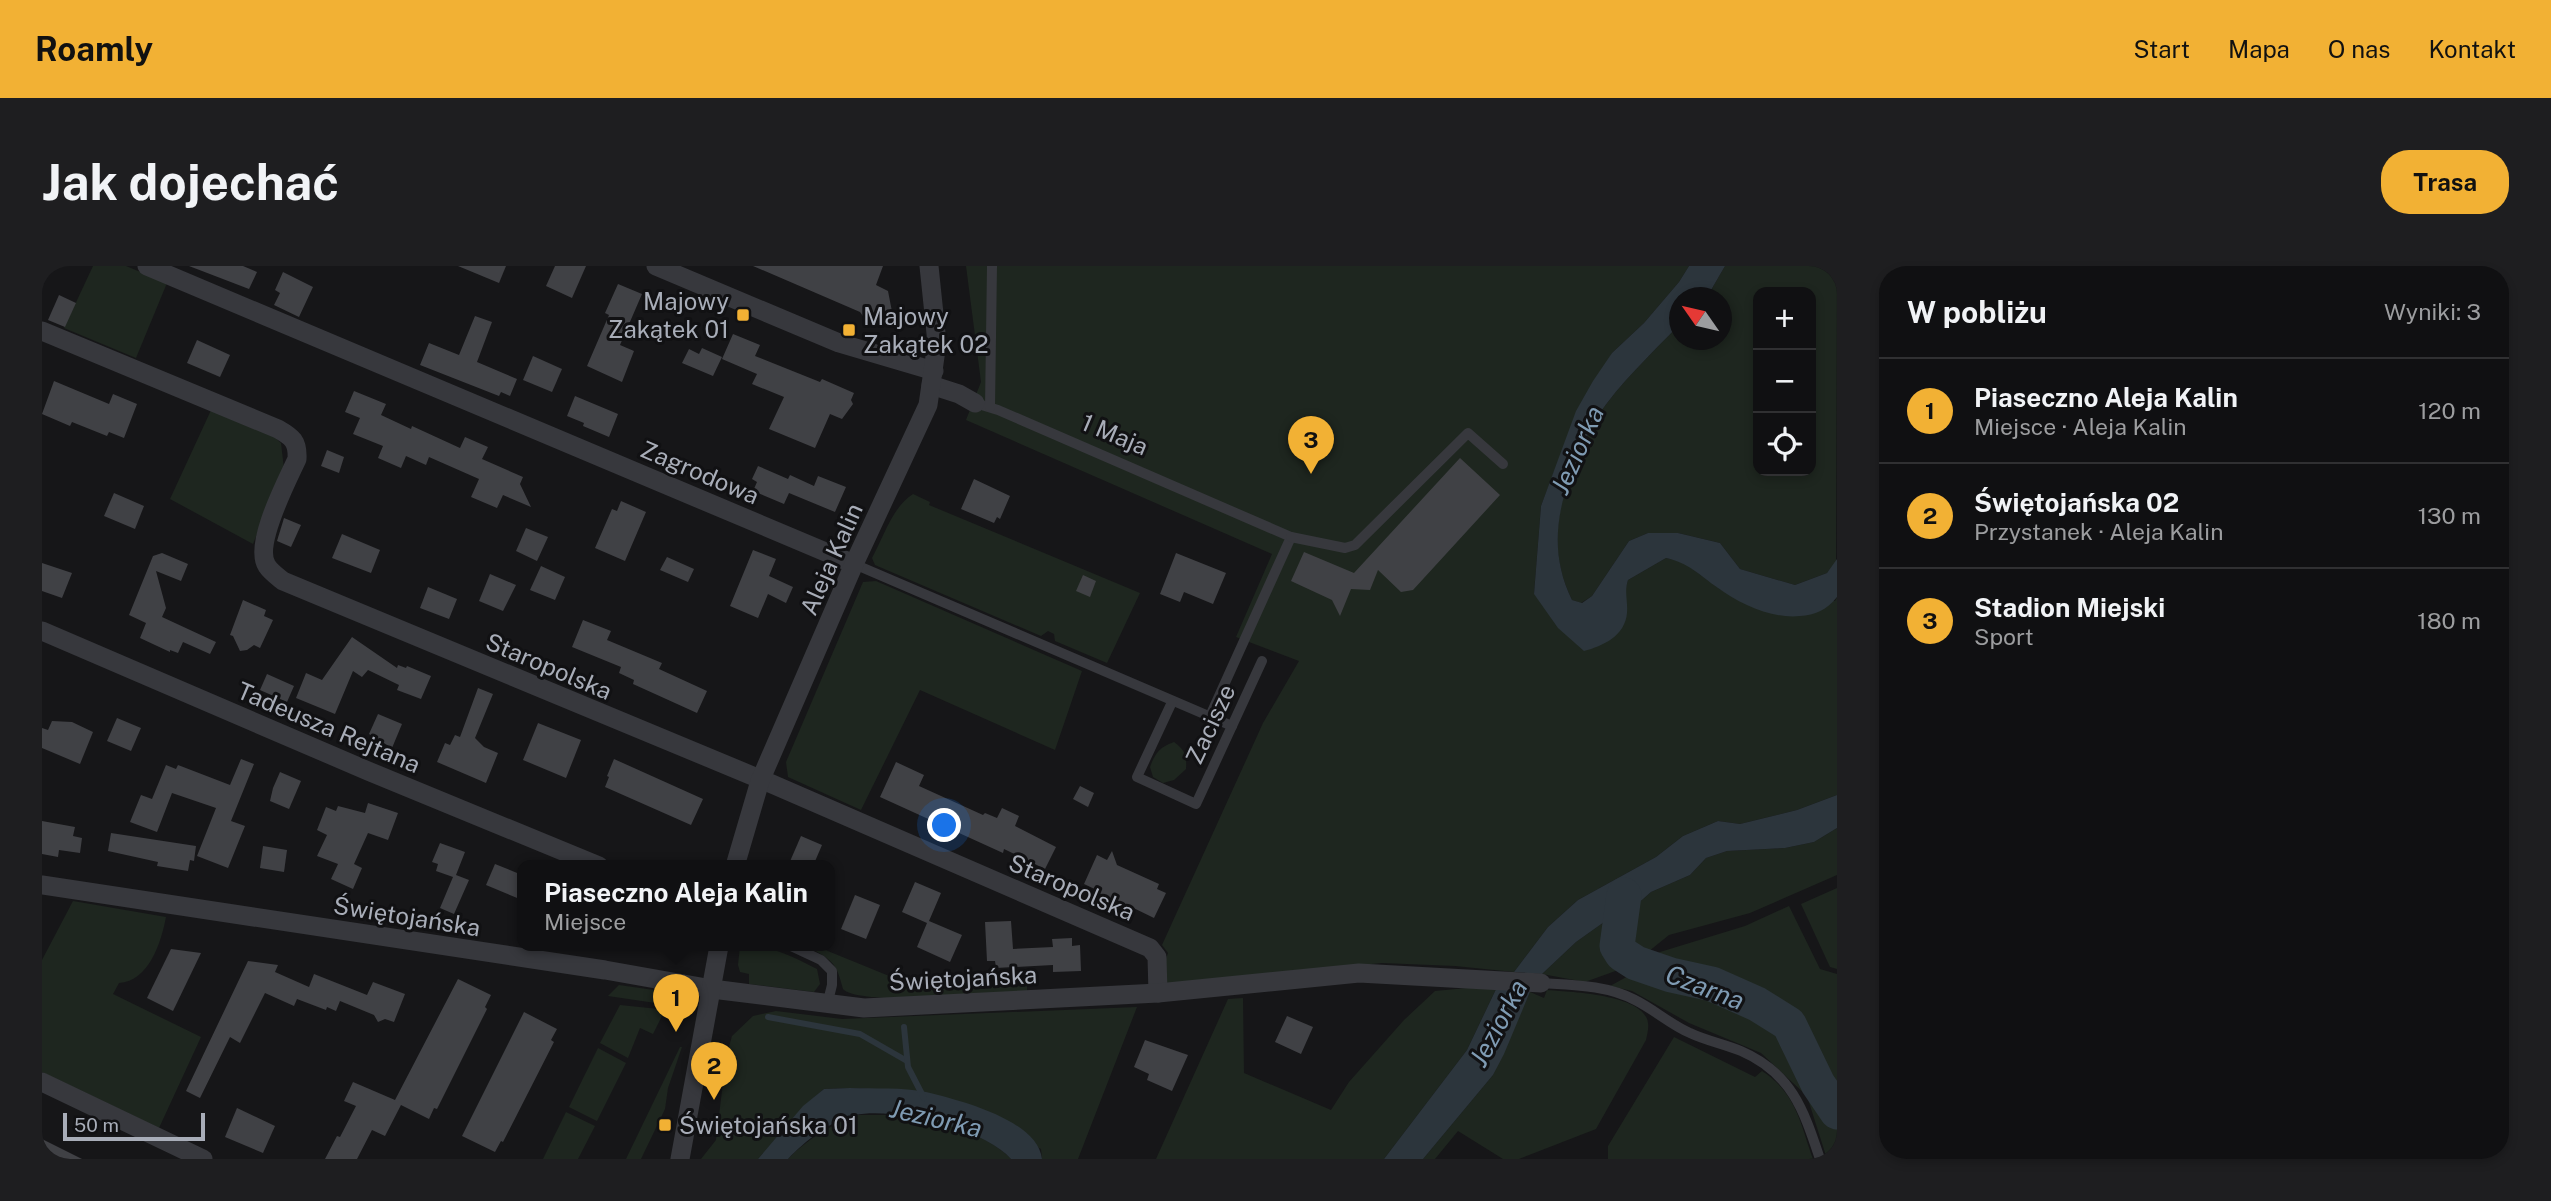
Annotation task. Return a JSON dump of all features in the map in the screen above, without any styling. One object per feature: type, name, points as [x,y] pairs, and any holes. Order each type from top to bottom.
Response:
[{"type":"street","name":"Zagrodowa","points":[[147,266],[854,564]]},
{"type":"street","name":"1 Maja","points":[[656,266],[839,343],[932,378],[982,405]]},
{"type":"street","name":"Aleja Kalin","points":[[737,860],[760,780],[854,564],[923,417],[932,378],[937,331],[929,266]]},
{"type":"street","name":"Staropolska","points":[[42,331],[278,429],[293,438],[298,448],[297,459],[262,551],[266,565],[283,581],[760,780],[1150,948],[1157,957],[1158,993]]},
{"type":"street","name":"Tadeusza Rejtana","points":[[42,631],[368,771],[584,860]]},
{"type":"street","name":"Świętojańska","points":[[42,885],[605,970],[712,989],[864,1008],[1158,993],[1359,973],[1541,982]]},
{"type":"street","points":[[680,1159],[718,951]]},
{"type":"street","points":[[42,1082],[203,1159]]},
{"type":"lane","points":[[982,405],[992,266]]},
{"type":"lane","name":"1 Maja","points":[[982,405],[1290,537],[1345,548],[1355,545],[1468,433],[1503,464]]},
{"type":"lane","points":[[1210,716],[1290,537]]},
{"type":"lane","name":"Zagrodowa","points":[[854,564],[1232,726]]},
{"type":"lane","name":"Zacisze","points":[[1172,702],[1137,777],[1196,804],[1262,661]]},
{"type":"lane","points":[[802,951],[821,960],[832,971],[827,1005]]},
{"type":"lane","name":"Świętojańska","points":[[1541,982],[1595,988],[1623,995],[1691,1034],[1741,1051],[1760,1061],[1780,1077],[1797,1098],[1820,1159]]},
{"type":"shaded area","points":[[93,266],[126,266],[167,283],[136,358],[64,328]]},
{"type":"shaded area","points":[[966,266],[1689,266],[1675,287],[1669,287],[1669,294],[1644,323],[1612,353],[1554,472],[1541,506],[1534,594],[1627,613],[1624,592],[1628,580],[1666,558],[1683,562],[1721,590],[1835,601],[1837,597],[1837,795],[1797,810],[1740,824],[1718,821],[1683,836],[1656,857],[1578,900],[1548,927],[1514,972],[1382,963],[1165,984],[1162,969],[1168,953],[1162,945],[1263,723],[1299,661],[1236,637],[1272,554],[966,420],[981,382]]},
{"type":"shaded area","points":[[1725,266],[1837,266],[1836,563],[1827,573],[1795,585],[1740,569],[1720,543],[1678,533],[1648,533],[1629,541],[1592,596],[1581,603],[1572,600],[1559,562],[1558,544],[1558,525],[1566,488],[1597,417],[1636,369],[1669,335],[1669,350],[1732,350],[1732,287],[1713,287]]},
{"type":"shaded area","points":[[212,408],[272,435],[281,443],[284,469],[253,544],[170,499]]},
{"type":"shaded area","points":[[913,494],[930,502],[929,505],[1140,593],[1107,663],[1055,641],[1054,634],[1048,631],[1041,636],[875,565],[872,558],[889,523],[900,506]]},
{"type":"shaded area","points":[[876,581],[1082,671],[1055,750],[920,690],[861,810],[788,777],[786,762],[863,582]]},
{"type":"shaded area","points":[[1174,742],[1184,754],[1186,769],[1174,780],[1163,783],[1153,777],[1150,767],[1159,751]]},
{"type":"shaded area","points":[[1837,828],[1837,875],[1750,913],[1669,935],[1638,960],[1624,944],[1634,907],[1651,892],[1690,875],[1706,858],[1727,851],[1785,848],[1814,842]]},
{"type":"shaded area","points":[[1837,888],[1837,969],[1830,967],[1801,904]]},
{"type":"shaded area","points":[[73,901],[166,917],[157,949],[146,968],[129,981],[119,983],[113,994],[201,1037],[159,1128],[42,1072],[42,960]]},
{"type":"shaded area","points":[[1789,906],[1820,969],[1837,974],[1837,1159],[1827,1159],[1807,1096],[1761,1053],[1689,1023],[1632,991],[1610,986],[1641,969],[1740,1000],[1775,1020],[1787,1034],[1800,1063],[1809,1052],[1806,1042],[1796,1023],[1780,1009],[1744,988],[1718,977],[1696,970],[1648,963],[1660,952],[1745,926]]},
{"type":"shaded area","points":[[1614,915],[1612,945],[1618,955],[1632,965],[1585,982],[1542,974],[1576,942]]},
{"type":"shaded area","points":[[739,951],[777,951],[817,969],[820,984],[814,992],[749,984],[749,974],[740,972]]},
{"type":"shaded area","points":[[816,951],[828,951],[921,989],[1027,986],[1027,994],[900,998],[854,994],[843,989],[835,966]]},
{"type":"shaded area","points":[[619,985],[668,992],[667,1001],[662,1004],[608,996]]},
{"type":"shaded area","points":[[1498,985],[1467,1050],[1384,1159],[1156,1159],[1228,999],[1243,998],[1244,1073],[1331,1110],[1349,1082],[1404,1020],[1435,991]]},
{"type":"shaded area","points":[[1547,990],[1621,1000],[1644,1013],[1648,1023],[1646,1040],[1596,1129],[1519,1159],[1503,1159],[1458,1131],[1435,1159],[1423,1159],[1493,1075],[1530,992],[1544,998]]},
{"type":"shaded area","points":[[620,1005],[659,1009],[663,1014],[653,1034],[640,1028],[628,1058],[600,1043]]},
{"type":"shaded area","points":[[1137,1007],[1078,1159],[1042,1159],[1041,1149],[924,1092],[850,1088],[824,1089],[803,1107],[758,1159],[701,1159],[716,1140],[726,1058],[732,1036],[753,1016],[776,1011],[842,1019]]},
{"type":"shaded area","points":[[1674,1037],[1755,1077],[1762,1071],[1773,1080],[1790,1099],[1813,1159],[1608,1159],[1608,1146]]},
{"type":"shaded area","points":[[680,1047],[665,1109],[641,1159],[626,1159]]},
{"type":"shaded area","points":[[598,1048],[626,1063],[597,1121],[569,1107]]},
{"type":"shaded area","points":[[566,1112],[595,1126],[578,1159],[543,1159]]},
{"type":"shaded area","points":[[854,1115],[905,1116],[944,1123],[982,1138],[1011,1159],[788,1159],[819,1134]]},
{"type":"water","points":[[1689,266],[1725,266],[1713,287],[1675,287]]},
{"type":"water","name":"Jeziorka","points":[[1669,294],[1669,336],[1626,381],[1597,417],[1566,488],[1561,507],[1558,544],[1564,581],[1572,600],[1582,603],[1592,596],[1629,541],[1648,533],[1678,533],[1720,543],[1740,569],[1795,585],[1827,573],[1837,559],[1837,597],[1825,608],[1800,616],[1768,613],[1736,600],[1688,566],[1666,558],[1628,580],[1627,613],[1618,634],[1605,643],[1584,651],[1558,628],[1534,594],[1541,506],[1576,411],[1612,353],[1644,323]]},
{"type":"water","points":[[1837,795],[1837,828],[1814,842],[1785,848],[1727,851],[1706,858],[1690,875],[1651,892],[1634,907],[1614,915],[1576,942],[1542,974],[1514,972],[1548,927],[1578,900],[1656,857],[1683,836],[1718,821],[1740,824],[1797,810]]},
{"type":"water","name":"Jeziorka","points":[[1498,985],[1530,992],[1493,1075],[1423,1159],[1384,1159],[1467,1050]]},
{"type":"water","name":"Jeziorka","points":[[824,1089],[917,1090],[976,1106],[1027,1133],[1037,1145],[1042,1159],[1011,1159],[981,1138],[938,1122],[872,1113],[855,1115],[827,1127],[788,1159],[758,1159],[803,1106]]},
{"type":"building","points":[[189,266],[243,266],[257,272],[249,289]]},
{"type":"building","points":[[458,266],[506,266],[499,283]]},
{"type":"building","points":[[555,266],[586,266],[572,298],[546,286]]},
{"type":"building","points":[[753,266],[883,266],[876,285],[888,291],[895,327],[874,318],[865,319],[860,312]]},
{"type":"building","points":[[283,272],[313,287],[299,317],[274,305],[280,293],[275,290]]},
{"type":"building","points":[[618,284],[642,294],[620,345],[634,351],[622,382],[587,366],[609,315],[605,313]]},
{"type":"building","points":[[59,295],[76,303],[65,327],[48,320]]},
{"type":"building","points":[[475,316],[492,322],[477,362],[517,379],[510,396],[501,392],[499,396],[420,365],[429,343],[459,355]]},
{"type":"building","points":[[733,334],[760,345],[755,356],[854,393],[851,400],[853,404],[842,419],[830,414],[815,448],[769,429],[784,397],[752,384],[757,374],[722,359]]},
{"type":"building","points":[[197,340],[230,355],[220,377],[187,363]]},
{"type":"building","points":[[702,348],[722,357],[713,376],[682,363],[689,349],[699,354]]},
{"type":"building","points":[[533,356],[562,369],[552,392],[523,380]]},
{"type":"building","points":[[54,381],[109,404],[113,394],[137,404],[124,438],[109,432],[107,436],[72,422],[70,426],[42,414]]},
{"type":"building","points":[[354,391],[386,404],[381,415],[411,429],[412,426],[460,448],[465,437],[488,447],[482,459],[523,477],[520,484],[531,507],[503,495],[497,508],[471,497],[479,479],[429,457],[426,465],[406,456],[401,468],[378,458],[383,446],[353,434],[360,418],[345,412]]},
{"type":"building","points":[[575,396],[618,414],[609,437],[567,416]]},
{"type":"building","points":[[327,450],[344,457],[339,473],[321,466]]},
{"type":"building","points":[[1460,458],[1500,495],[1413,590],[1401,592],[1378,570],[1370,590],[1351,589],[1340,616],[1332,600],[1291,581],[1304,552],[1354,573]]},
{"type":"building","points":[[758,466],[788,479],[790,475],[814,486],[818,476],[846,487],[835,512],[789,493],[784,504],[753,491],[757,482],[752,479]]},
{"type":"building","points":[[974,479],[1010,496],[1000,519],[997,517],[994,523],[961,509]]},
{"type":"building","points":[[114,493],[144,506],[135,529],[104,516]]},
{"type":"building","points":[[621,501],[646,512],[625,561],[595,548],[612,509],[617,511]]},
{"type":"building","points":[[284,518],[301,525],[291,547],[277,541]]},
{"type":"building","points":[[526,528],[548,537],[537,561],[516,551]]},
{"type":"building","points":[[342,534],[380,550],[371,573],[332,558]]},
{"type":"building","points":[[753,550],[776,559],[769,576],[793,587],[786,603],[768,594],[758,618],[730,606]]},
{"type":"building","points":[[162,553],[188,564],[181,581],[156,571],[166,608],[162,617],[216,642],[210,654],[183,642],[178,653],[170,652],[140,638],[146,623],[129,615],[153,556]]},
{"type":"building","points":[[1176,553],[1226,573],[1213,604],[1184,592],[1180,602],[1160,594]]},
{"type":"building","points":[[667,557],[694,569],[688,582],[660,570]]},
{"type":"building","points":[[42,563],[72,573],[62,598],[42,591]]},
{"type":"building","points":[[541,566],[565,577],[555,600],[530,590]]},
{"type":"building","points":[[490,574],[516,585],[503,611],[479,601]]},
{"type":"building","points":[[1083,575],[1096,581],[1090,597],[1076,591]]},
{"type":"building","points":[[428,587],[457,599],[449,619],[420,608]]},
{"type":"building","points":[[243,600],[266,610],[264,616],[273,620],[260,648],[254,645],[240,651],[230,635]]},
{"type":"building","points":[[583,620],[611,631],[607,640],[662,663],[659,669],[707,691],[697,713],[633,684],[634,680],[619,673],[621,667],[572,647]]},
{"type":"building","points":[[352,637],[397,668],[398,665],[407,666],[431,676],[421,699],[397,690],[399,685],[368,670],[362,677],[353,671],[335,714],[296,698],[306,673],[322,680]]},
{"type":"building","points":[[267,674],[294,686],[287,702],[260,690]]},
{"type":"building","points":[[478,688],[493,694],[475,738],[484,747],[498,753],[486,783],[437,762],[445,743],[450,745],[455,735],[460,737]]},
{"type":"building","points":[[378,714],[402,724],[392,748],[369,734]]},
{"type":"building","points":[[117,718],[141,728],[131,751],[107,741]]},
{"type":"building","points":[[52,721],[72,722],[93,732],[80,764],[42,748],[42,728],[48,730]]},
{"type":"building","points":[[538,723],[581,740],[566,778],[523,760]]},
{"type":"building","points":[[241,759],[254,764],[231,821],[245,826],[228,868],[197,856],[216,808],[172,793],[157,832],[130,822],[141,795],[152,799],[166,765],[176,769],[178,765],[230,785]]},
{"type":"building","points":[[614,759],[703,799],[691,825],[605,787]]},
{"type":"building","points":[[896,762],[924,775],[919,786],[983,815],[985,813],[997,818],[1002,808],[1019,816],[1015,826],[1056,847],[1045,869],[1004,849],[1003,853],[880,797]]},
{"type":"building","points":[[280,772],[301,781],[289,809],[270,801]]},
{"type":"building","points":[[1080,786],[1094,793],[1088,807],[1073,799]]},
{"type":"building","points":[[368,803],[398,813],[388,840],[368,833],[354,864],[362,868],[353,889],[331,879],[338,864],[317,856],[327,835],[317,830],[326,807],[336,811],[338,806],[365,813]]},
{"type":"building","points":[[42,821],[75,827],[73,836],[82,838],[80,853],[59,850],[58,857],[42,854]]},
{"type":"building","points":[[111,833],[196,846],[194,861],[190,860],[188,871],[157,866],[158,862],[108,851]]},
{"type":"building","points":[[801,836],[822,845],[816,860],[791,860]]},
{"type":"building","points":[[440,843],[465,852],[456,875],[469,880],[454,914],[440,908],[453,877],[436,871],[438,864],[432,862]]},
{"type":"building","points":[[263,846],[287,850],[284,872],[260,868]]},
{"type":"building","points":[[1112,851],[1117,865],[1159,884],[1157,889],[1166,893],[1154,918],[1115,899],[1109,902],[1103,899],[1099,891],[1084,884],[1097,855],[1107,860]]},
{"type":"building","points":[[495,864],[517,873],[517,898],[486,885]]},
{"type":"building","points":[[915,882],[941,893],[929,921],[962,935],[950,962],[917,947],[927,923],[902,912]]},
{"type":"building","points":[[855,895],[880,905],[866,939],[841,929]]},
{"type":"building","points":[[1011,921],[1013,949],[1053,947],[1052,939],[1072,938],[1072,946],[1080,945],[1081,971],[1053,972],[1053,965],[996,968],[995,961],[987,961],[985,922]]},
{"type":"building","points":[[171,949],[201,953],[173,1011],[147,998]]},
{"type":"building","points":[[248,961],[278,965],[275,972],[309,987],[314,974],[367,995],[373,982],[405,994],[394,1022],[385,1019],[378,1022],[374,1015],[340,1001],[336,1011],[327,1007],[326,1010],[297,999],[294,1006],[265,993],[240,1043],[230,1037],[200,1098],[186,1091]]},
{"type":"building","points":[[458,979],[491,995],[485,1007],[487,1009],[437,1109],[434,1108],[429,1119],[401,1105],[385,1136],[372,1130],[357,1159],[325,1159],[356,1106],[344,1101],[353,1082],[395,1100]]},
{"type":"building","points":[[524,1012],[557,1029],[551,1040],[554,1042],[503,1142],[501,1141],[495,1152],[462,1136]]},
{"type":"building","points":[[1287,1016],[1313,1027],[1301,1054],[1275,1042]]},
{"type":"building","points":[[1145,1040],[1188,1055],[1172,1091],[1147,1080],[1149,1074],[1134,1067]]},
{"type":"building","points":[[237,1108],[275,1126],[263,1153],[225,1137]]},
{"type":"building","points":[[42,1139],[82,1159],[42,1159]]},
{"type":"waterway","name":"Czarna","points":[[1624,895],[1617,946],[1622,954],[1636,963],[1671,975],[1712,984],[1757,1004],[1789,1024],[1818,1084],[1837,1112]]},
{"type":"waterway","points":[[768,1017],[860,1034],[907,1061]]},
{"type":"waterway","name":"Jeziorka","points":[[904,1027],[908,1067],[924,1098]]},
{"type":"place","name":"Majowy Zakątek 01","points":[[743,315]]},
{"type":"place","name":"Majowy Zakątek 02","points":[[849,330]]},
{"type":"place","name":"Stadion Miejski","points":[[1311,474]]},
{"type":"place","name":"Piaseczno Aleja Kalin","points":[[676,1032]]},
{"type":"place","name":"Świętojańska 02","points":[[714,1100]]},
{"type":"place","name":"Świętojańska 01","points":[[665,1125]]}]
